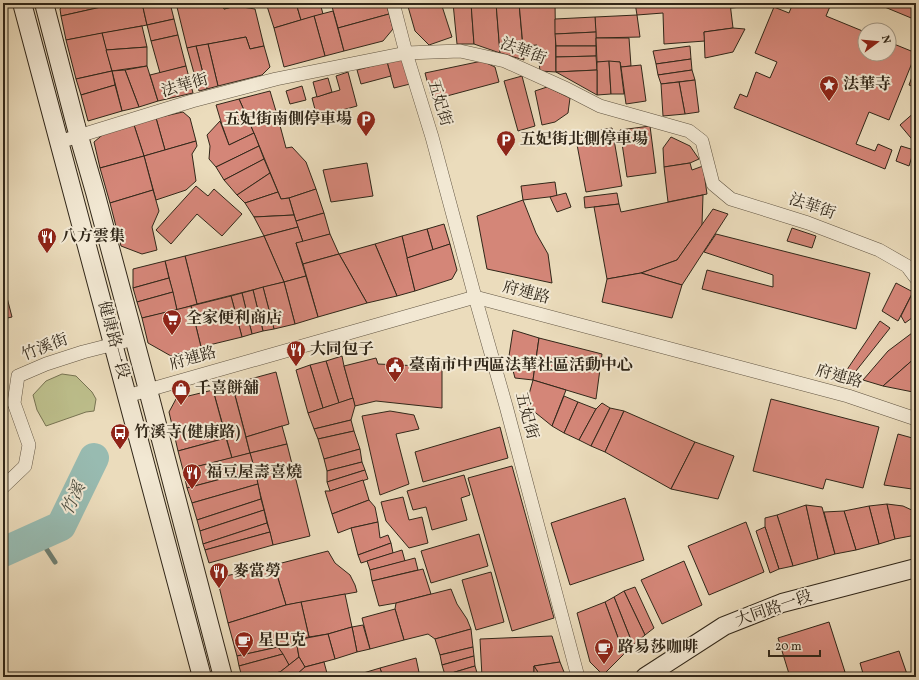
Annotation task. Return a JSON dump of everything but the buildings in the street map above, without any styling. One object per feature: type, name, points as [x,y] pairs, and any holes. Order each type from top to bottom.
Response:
[{"type":"street","name":"健康路一段","points":[[22,3],[202,677]]},
{"type":"street","name":"健康路一段","points":[[44,3],[223,677]]},
{"type":"street","name":"五妃街","points":[[393,3],[406,53],[432,137],[506,406],[578,677]]},
{"type":"street","name":"法華街","points":[[59,142],[192,101],[276,78],[406,53],[460,51],[505,61],[567,89],[600,106],[689,131],[702,141],[713,184],[731,199],[808,223],[879,250],[907,266],[916,278]]},
{"type":"street","name":"府連路","points":[[128,396],[475,297],[848,396],[916,419]]},
{"type":"street","name":"竹溪街","points":[[3,487],[25,466],[29,444],[14,403],[18,376],[46,364],[83,352],[134,339]]},
{"type":"street","name":"大同路一段","points":[[645,677],[724,626],[782,603],[916,568]]},
{"type":"green space","points":[[62,374],[76,376],[92,392],[96,399],[94,411],[86,412],[46,426],[37,410],[33,395],[46,381]]},
{"type":"waterway","name":"竹溪","points":[[3,552],[61,526],[94,458]]},
{"type":"waterway","points":[[38,536],[55,562]]},
{"type":"place","name":"法華寺","points":[[829,102]]},
{"type":"place","name":"五妃街南側停車場","points":[[366,137]]},
{"type":"place","name":"五妃街北側停車場","points":[[506,157]]},
{"type":"place","name":"八方雲集","points":[[47,254]]},
{"type":"place","name":"全家便利商店","points":[[172,336]]},
{"type":"place","name":"大同包子","points":[[296,367]]},
{"type":"place","name":"臺南市中西區法華社區活動中心","points":[[395,383]]},
{"type":"place","name":"千喜餅舖","points":[[181,406]]},
{"type":"place","name":"竹溪寺(健康路)","points":[[120,450]]},
{"type":"place","name":"福豆屋壽喜燒","points":[[192,490]]},
{"type":"place","name":"麥當勞","points":[[219,589]]},
{"type":"place","name":"星巴克","points":[[244,658]]},
{"type":"place","name":"路易莎咖啡","points":[[604,665]]}]
